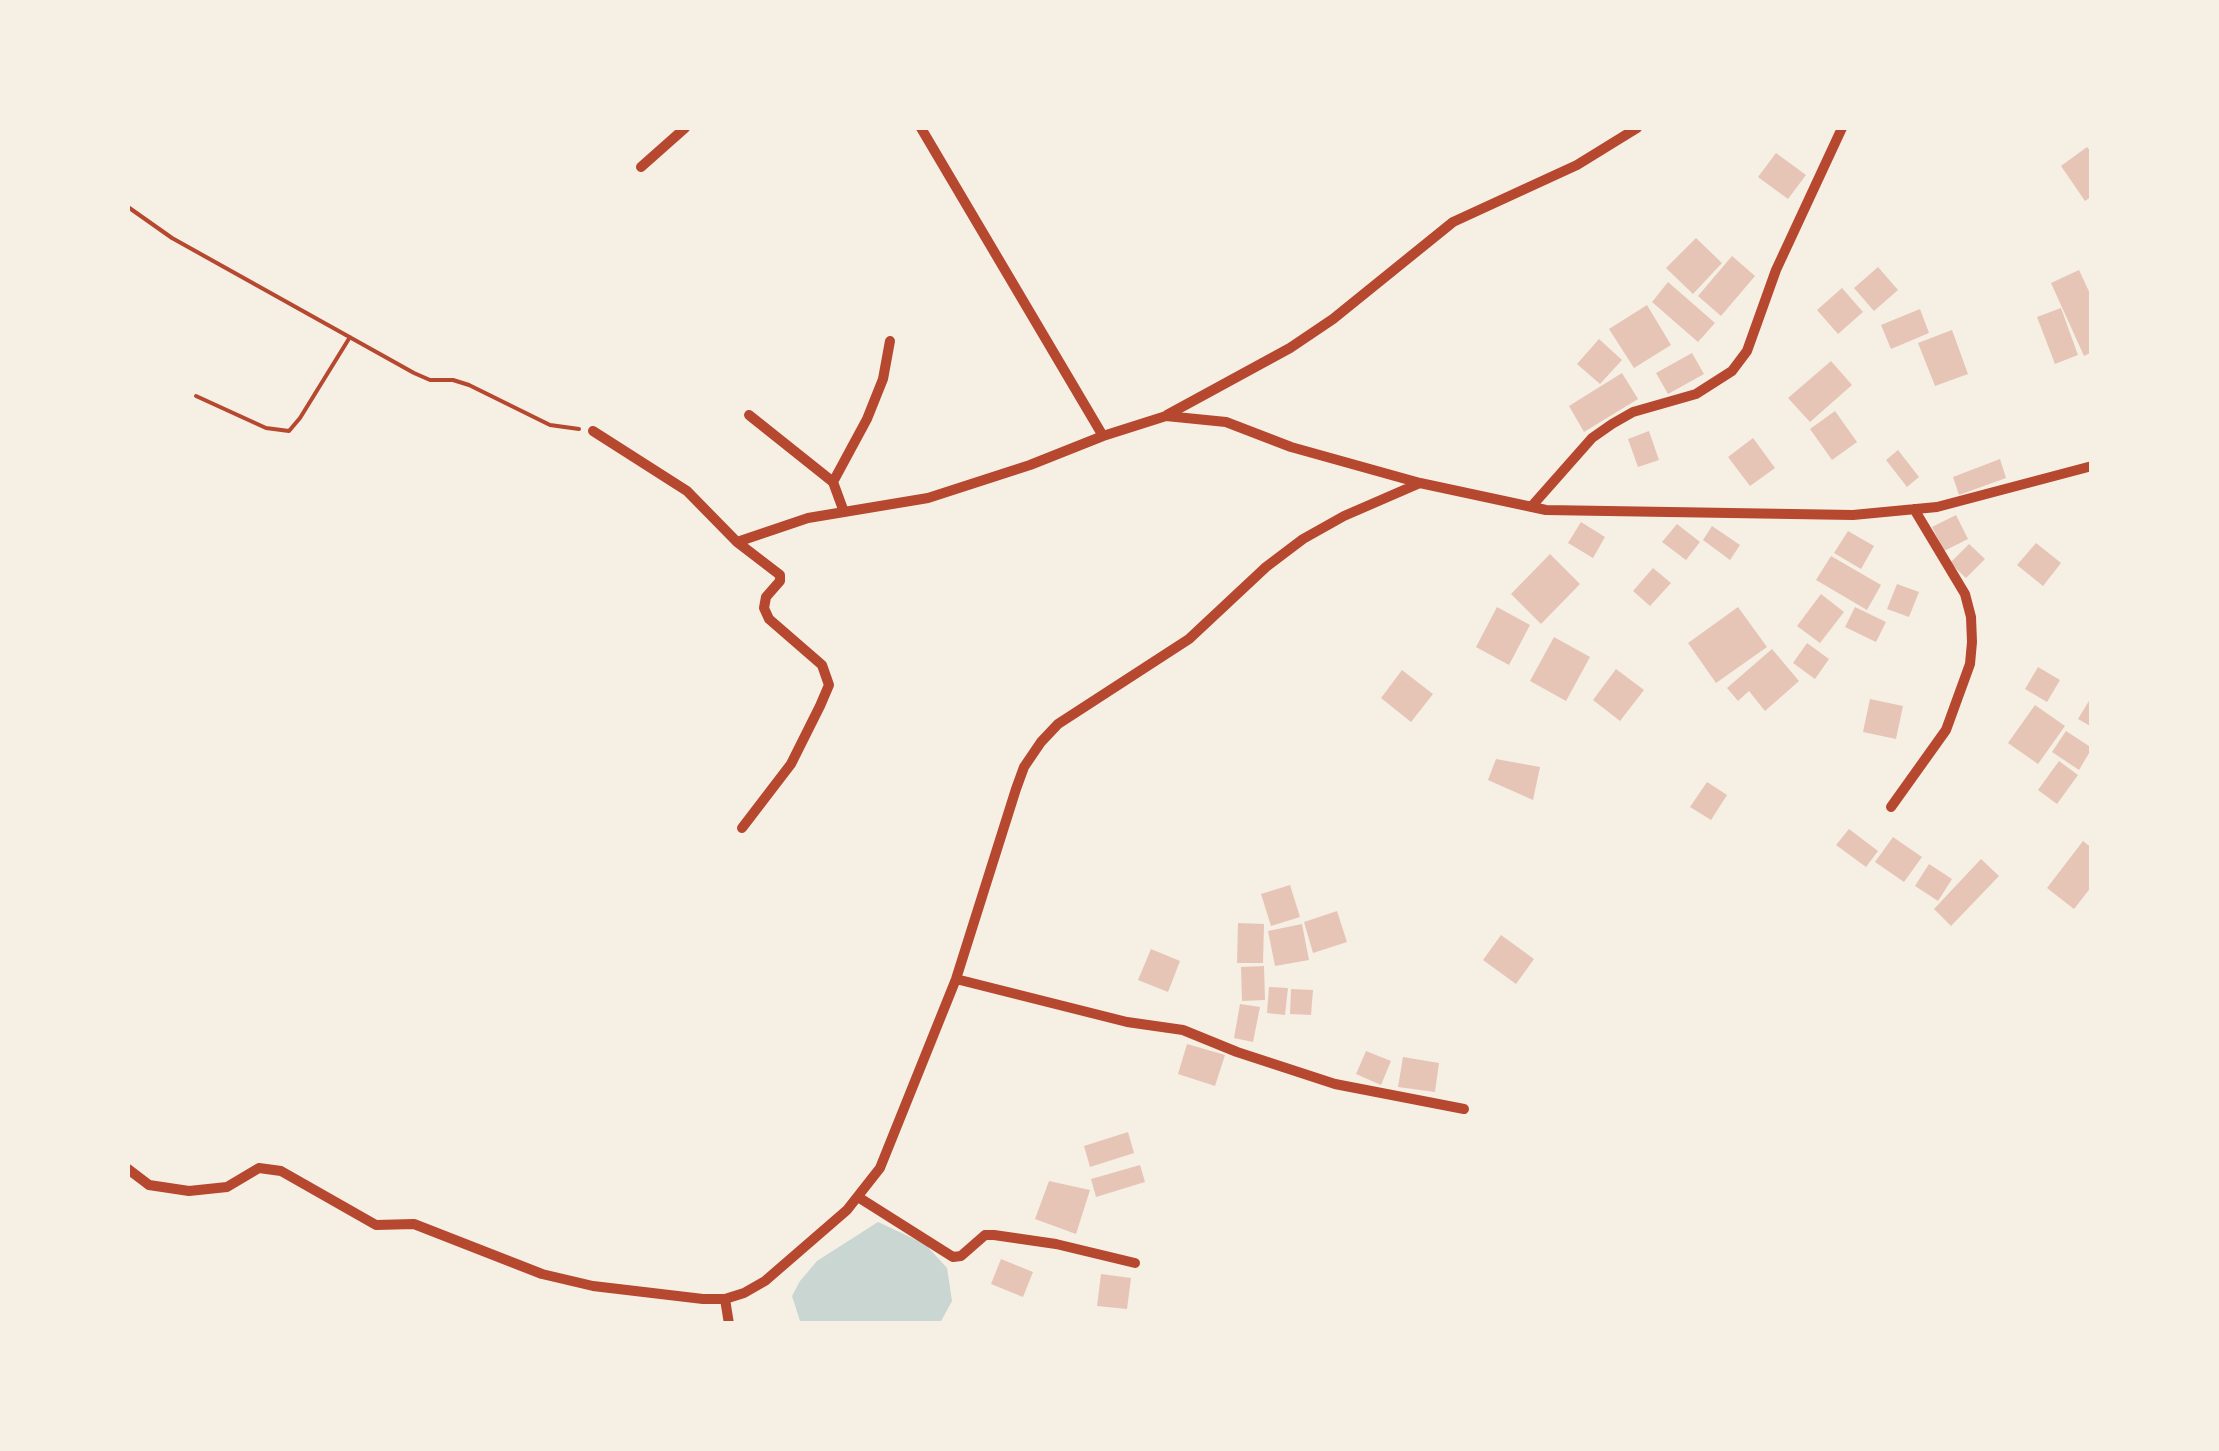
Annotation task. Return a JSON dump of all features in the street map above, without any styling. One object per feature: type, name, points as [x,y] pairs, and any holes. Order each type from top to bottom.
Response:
[{"type":"street","points":[[642,167],[685,128]]},
{"type":"street","points":[[920,128],[1103,436]]},
{"type":"street","points":[[738,542],[808,518],[928,498],[1166,416],[1333,320],[1453,222],[1577,165],[1637,128]]},
{"type":"street","points":[[1531,506],[1592,438],[1612,424],[1632,412],[1696,394],[1732,371],[1747,351],[1776,270],[1842,128]]},
{"type":"street","points":[[834,482],[883,379],[890,341]]},
{"type":"street","points":[[749,415],[834,482],[844,512]]},
{"type":"street","points":[[1166,416],[1226,422],[1291,448],[1546,510],[1853,515],[1936,507],[2092,466]]},
{"type":"street","points":[[594,431],[687,491],[738,542],[780,574],[780,581],[766,597],[764,608],[769,619],[822,665],[829,686],[790,764],[742,828]]},
{"type":"street","points":[[128,1169],[149,1185],[189,1191],[227,1187],[259,1168],[281,1171],[376,1225],[414,1224],[542,1274],[593,1286],[725,1299],[765,1282],[858,1198],[880,1168],[956,980],[1024,767],[1041,742],[1077,711],[1189,639],[1266,567],[1303,539],[1420,482]]},
{"type":"street","points":[[1892,807],[1946,730],[1970,664],[1972,642],[1972,618],[1965,594],[1914,509]]},
{"type":"street","points":[[956,980],[1127,1022],[1183,1030],[1335,1084],[1464,1109]]},
{"type":"street","points":[[858,1198],[953,1256],[961,1256],[985,1236],[994,1235],[1056,1244],[1135,1263]]},
{"type":"street","points":[[725,1299],[728,1324]]},
{"type":"path","points":[[128,207],[172,238],[430,380],[469,385],[550,425],[594,431]]},
{"type":"path","points":[[196,396],[266,428],[289,431],[350,337]]},
{"type":"shaded area","points":[[878,1222],[925,1244],[947,1268],[952,1301],[940,1323],[801,1324],[792,1296],[800,1281],[817,1261]]},
{"type":"building","points":[[2087,147],[2092,153],[2092,196],[2085,201],[2061,166]]},
{"type":"building","points":[[1776,153],[1806,175],[1788,199],[1758,177]]},
{"type":"building","points":[[1696,238],[1722,263],[1693,294],[1666,268]]},
{"type":"building","points":[[1732,256],[1755,276],[1721,316],[1698,296]]},
{"type":"building","points":[[1878,267],[1898,290],[1874,311],[1854,288]]},
{"type":"building","points":[[2079,270],[2092,298],[2092,352],[2084,356],[2051,283]]},
{"type":"building","points":[[1668,282],[1715,323],[1698,342],[1652,302]]},
{"type":"building","points":[[1842,288],[1863,312],[1838,334],[1817,310]]},
{"type":"building","points":[[1647,305],[1671,345],[1634,368],[1609,329]]},
{"type":"building","points":[[2061,308],[2078,355],[2055,364],[2037,317]]},
{"type":"building","points":[[1920,309],[1929,333],[1891,349],[1881,325]]},
{"type":"building","points":[[1952,330],[1968,374],[1935,386],[1918,343]]},
{"type":"building","points":[[1599,339],[1622,360],[1600,384],[1577,364]]},
{"type":"building","points":[[1692,353],[1704,374],[1668,394],[1656,373]]},
{"type":"building","points":[[1831,361],[1852,385],[1810,422],[1788,398]]},
{"type":"building","points":[[1622,373],[1638,399],[1584,432],[1569,406]]},
{"type":"building","points":[[1835,411],[1857,442],[1832,460],[1810,429]]},
{"type":"building","points":[[1649,431],[1659,460],[1638,467],[1628,439]]},
{"type":"building","points":[[1753,438],[1775,468],[1750,486],[1728,457]]},
{"type":"building","points":[[1898,450],[1919,477],[1907,487],[1886,460]]},
{"type":"building","points":[[2000,459],[2006,478],[1959,495],[1953,477]]},
{"type":"building","points":[[1956,515],[1968,539],[1944,551],[1932,527]]},
{"type":"building","points":[[1581,522],[1605,537],[1593,558],[1568,543]]},
{"type":"building","points":[[1677,524],[1700,542],[1686,560],[1662,542]]},
{"type":"building","points":[[1712,526],[1740,545],[1730,560],[1703,540]]},
{"type":"building","points":[[1848,531],[1874,546],[1861,569],[1834,553]]},
{"type":"building","points":[[2036,543],[2061,563],[2043,586],[2017,565]]},
{"type":"building","points":[[1969,544],[1985,559],[1966,578],[1950,563]]},
{"type":"building","points":[[1550,554],[1580,584],[1541,624],[1511,594]]},
{"type":"building","points":[[1831,556],[1881,585],[1867,610],[1816,580]]},
{"type":"building","points":[[1653,568],[1671,583],[1650,606],[1633,591]]},
{"type":"building","points":[[1897,584],[1919,592],[1909,617],[1887,609]]},
{"type":"building","points":[[1821,594],[1844,612],[1820,643],[1797,626]]},
{"type":"building","points":[[1497,607],[1530,625],[1509,665],[1476,647]]},
{"type":"building","points":[[1738,607],[1767,647],[1716,683],[1688,643]]},
{"type":"building","points":[[1855,607],[1886,622],[1876,642],[1845,627]]},
{"type":"building","points":[[1554,637],[1590,657],[1566,701],[1530,681]]},
{"type":"building","points":[[1807,643],[1829,659],[1815,679],[1793,663]]},
{"type":"building","points":[[1772,649],[1799,681],[1765,711],[1749,691],[1738,701],[1727,688]]},
{"type":"building","points":[[2038,667],[2060,680],[2047,702],[2025,689]]},
{"type":"building","points":[[1616,669],[1644,690],[1620,721],[1593,700]]},
{"type":"building","points":[[1402,670],[1433,694],[1411,722],[1381,698]]},
{"type":"building","points":[[2092,696],[2092,727],[2078,719]]},
{"type":"building","points":[[1870,699],[1903,706],[1896,739],[1863,732]]},
{"type":"building","points":[[2035,705],[2065,726],[2038,764],[2008,743]]},
{"type":"building","points":[[2066,731],[2092,748],[2079,770],[2052,752]]},
{"type":"building","points":[[1496,759],[1540,767],[1533,800],[1488,780]]},
{"type":"building","points":[[2059,761],[2078,775],[2057,804],[2038,790]]},
{"type":"building","points":[[1707,782],[1727,795],[1711,820],[1690,807]]},
{"type":"building","points":[[1849,829],[1878,851],[1866,867],[1836,845]]},
{"type":"building","points":[[1893,837],[1922,857],[1904,882],[1875,862]]},
{"type":"building","points":[[2083,841],[2092,848],[2092,886],[2074,909],[2047,888]]},
{"type":"building","points":[[1981,859],[1999,876],[1951,926],[1934,909]]},
{"type":"building","points":[[1929,864],[1952,879],[1938,901],[1915,886]]},
{"type":"building","points":[[1290,885],[1300,917],[1271,926],[1261,894]]},
{"type":"building","points":[[1337,911],[1347,942],[1313,953],[1304,922]]},
{"type":"building","points":[[1238,923],[1264,924],[1263,963],[1237,963]]},
{"type":"building","points":[[1302,924],[1309,960],[1275,966],[1268,931]]},
{"type":"building","points":[[1501,935],[1534,959],[1516,984],[1483,960]]},
{"type":"building","points":[[1151,949],[1180,961],[1168,992],[1138,980]]},
{"type":"building","points":[[1264,966],[1265,1000],[1242,1001],[1241,967]]},
{"type":"building","points":[[1269,987],[1288,988],[1285,1015],[1267,1013]]},
{"type":"building","points":[[1291,989],[1313,990],[1311,1015],[1290,1014]]},
{"type":"building","points":[[1240,1004],[1260,1007],[1253,1042],[1234,1038]]},
{"type":"building","points":[[1187,1044],[1225,1055],[1215,1086],[1178,1074]]},
{"type":"building","points":[[1366,1051],[1391,1061],[1381,1085],[1356,1074]]},
{"type":"building","points":[[1403,1057],[1439,1063],[1435,1092],[1398,1087]]},
{"type":"building","points":[[1128,1132],[1134,1153],[1090,1167],[1084,1146]]},
{"type":"building","points":[[1140,1165],[1145,1182],[1096,1197],[1091,1179]]},
{"type":"building","points":[[1049,1181],[1090,1190],[1076,1234],[1035,1219]]},
{"type":"building","points":[[1001,1259],[1033,1272],[1023,1297],[991,1284]]},
{"type":"building","points":[[1101,1274],[1131,1278],[1127,1309],[1097,1306]]}]
